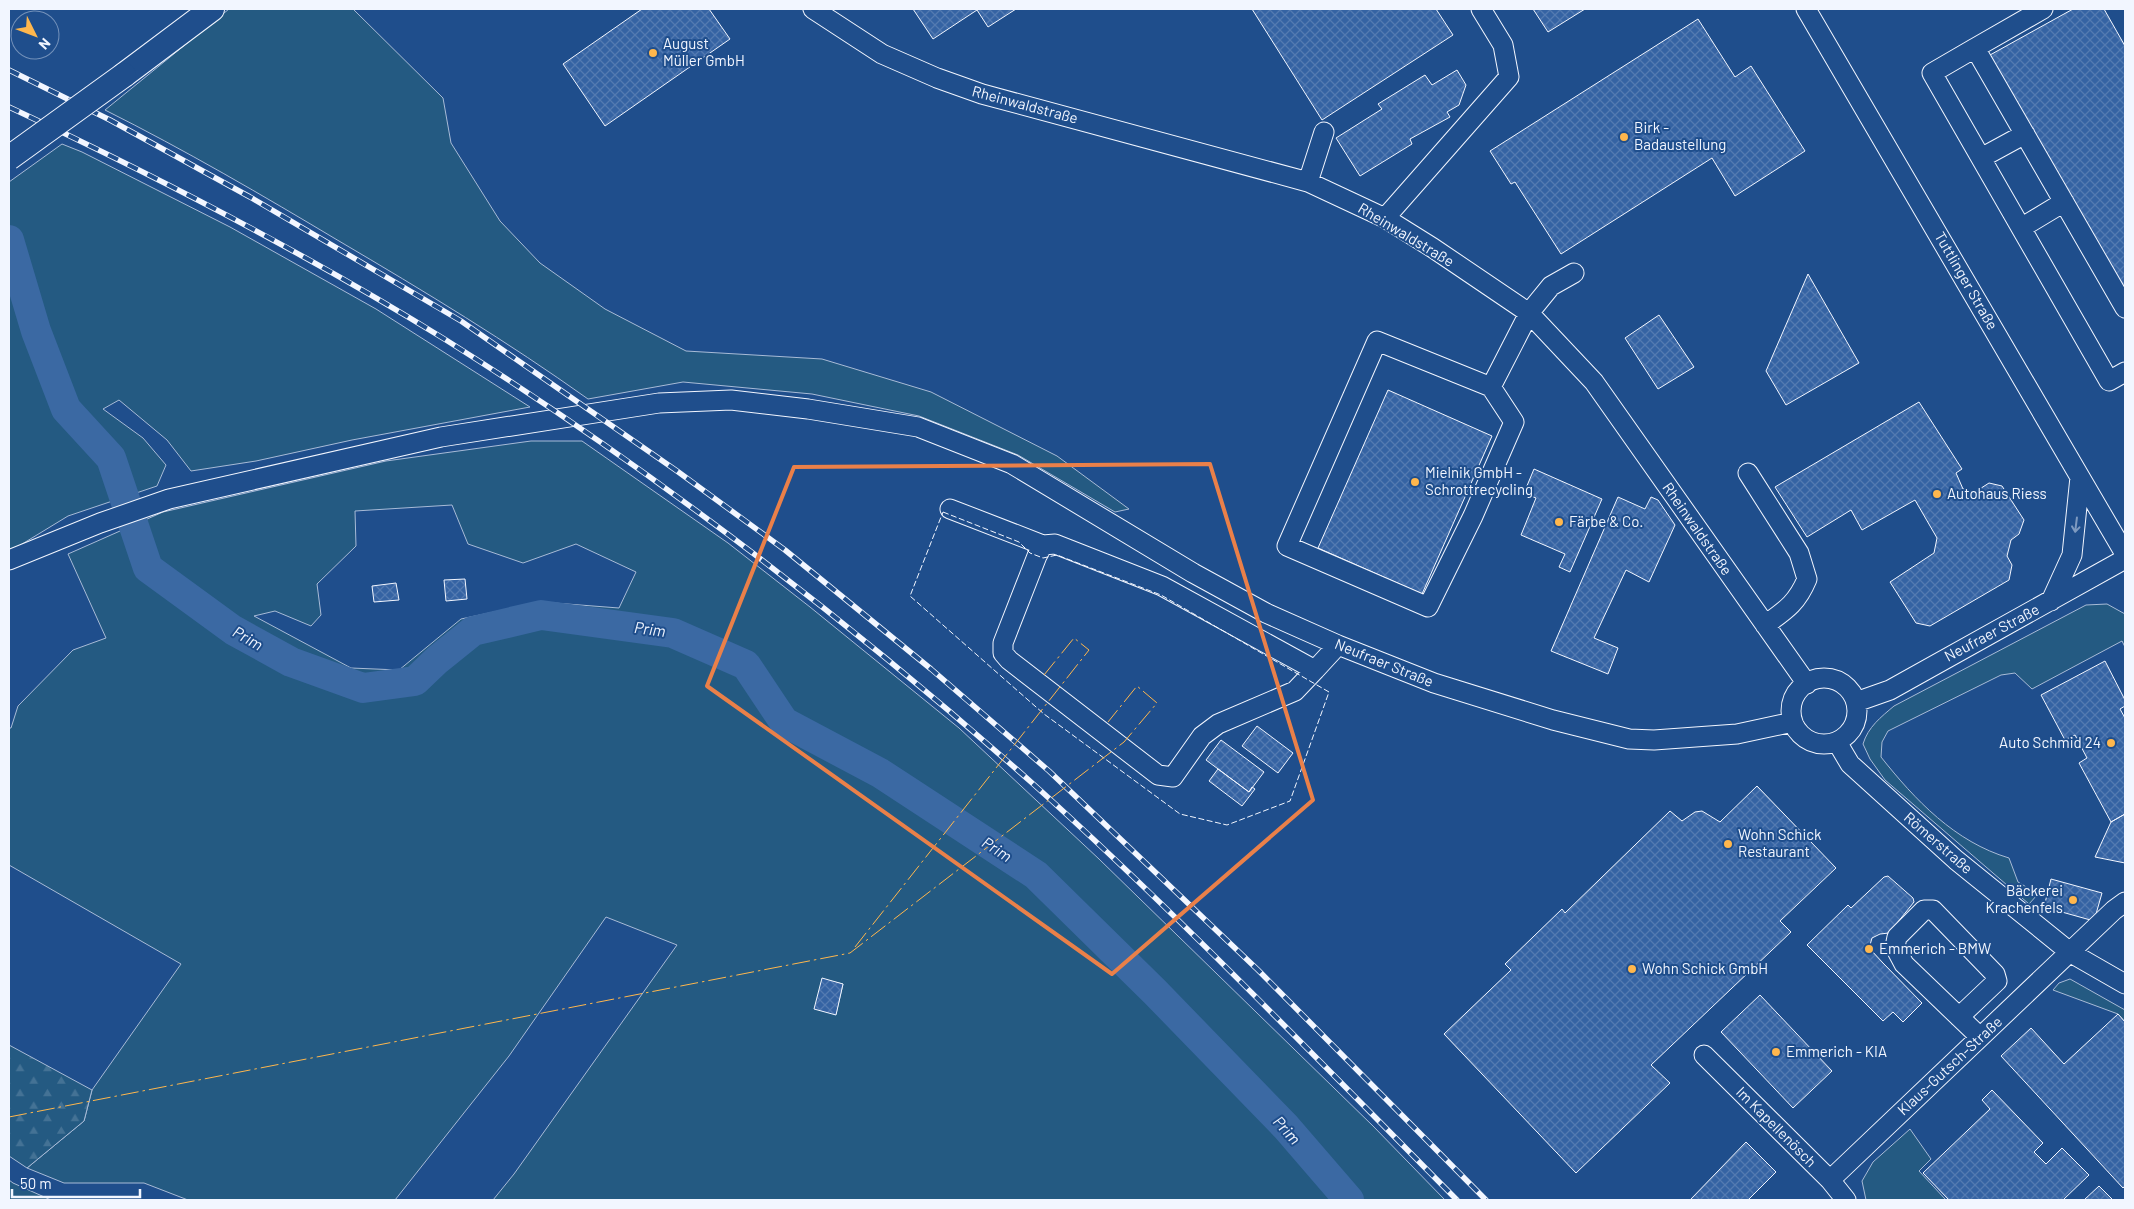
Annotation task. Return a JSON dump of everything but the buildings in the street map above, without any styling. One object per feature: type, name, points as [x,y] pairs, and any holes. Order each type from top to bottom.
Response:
[{"type":"main road","points":[[9,158],[212,9]]},
{"type":"street","name":"Rheinwaldstraße","points":[[813,9],[882,54],[937,78],[973,91],[1308,182],[1384,218],[1433,248],[1529,313],[1594,382],[1807,684]]},
{"type":"street","points":[[1384,218],[1509,77],[1503,44],[1481,9]]},
{"type":"street","name":"Tuttlinger Straße","points":[[1806,9],[2125,554]]},
{"type":"street","points":[[2043,9],[1932,73],[2109,381],[2125,372]]},
{"type":"street","points":[[1975,48],[2125,308]]},
{"type":"street","points":[[1308,182],[1324,132]]},
{"type":"street","points":[[1981,158],[2025,134]]},
{"type":"street","points":[[2021,228],[2064,202]]},
{"type":"street","points":[[1491,387],[1529,313],[1551,286],[1574,273]]},
{"type":"street","points":[[1377,341],[1491,387],[1514,422],[1473,516],[1428,608],[1287,546],[1293,528],[1377,341]]},
{"type":"street","name":"Neufraer Straße","points":[[9,560],[100,523],[169,499],[441,437],[659,403],[730,400],[808,409],[918,427],[1012,464],[1193,573],[1266,612],[1338,645],[1434,683],[1553,720],[1628,739],[1654,740],[1737,734],[1793,722]]},
{"type":"street","points":[[1748,473],[1799,553],[1807,579],[1801,594],[1790,607],[1765,625]]},
{"type":"street","points":[[2050,601],[2072,555],[2080,477]]},
{"type":"street","points":[[950,509],[1043,546],[1055,544],[1162,586],[1315,670]]},
{"type":"street","points":[[1043,546],[1036,556],[1003,643],[1004,654],[1009,660],[1158,775],[1173,777],[1202,736],[1218,724],[1295,691],[1338,645]]},
{"type":"street","name":"Neufraer Straße","points":[[1856,702],[1890,690],[2125,559]]},
{"type":"street","points":[[1817,679],[1834,680],[1849,689],[1856,702],[1855,723],[1848,734],[1837,742],[1823,744],[1810,741],[1799,733],[1793,722],[1791,710],[1793,700],[1799,690],[1817,679]]},
{"type":"street","name":"Römerstraße","points":[[1837,742],[1850,764],[1948,853],[2071,953],[2125,984]]},
{"type":"street","name":"Klaus-Gutsch-Straße","points":[[1830,1180],[2071,953],[2114,910],[2125,902]]},
{"type":"street","points":[[1959,1017],[1997,981],[1995,974],[1933,910],[1924,910],[1897,937],[1895,947],[1904,964],[1959,1017],[1980,1037]]},
{"type":"street","name":"Im Kapellenösch","points":[[1704,1055],[1830,1180],[1846,1200]]},
{"type":"highlighted area","points":[[1210,464],[1313,800],[1112,974],[707,686],[794,467]]},
{"type":"green space","points":[[229,9],[353,9],[443,98],[451,143],[500,221],[540,263],[605,309],[686,351],[822,359],[931,392],[1057,456],[1129,509],[1115,512],[1018,455],[919,416],[812,394],[683,382],[588,399],[496,337],[403,279],[223,173],[105,110]]},
{"type":"green space","points":[[62,144],[82,152],[230,227],[376,309],[530,407],[352,440],[256,461],[191,471],[167,440],[119,400],[103,409],[143,438],[166,465],[157,486],[68,516],[9,552],[9,182]]},
{"type":"green space","points":[[531,441],[582,441],[728,543],[959,728],[1099,859],[1373,1126],[1445,1200],[493,1200],[514,1174],[677,945],[606,917],[509,1056],[395,1200],[188,1200],[144,1183],[64,1183],[27,1168],[84,1121],[92,1090],[181,964],[9,865],[9,728],[11,728],[18,706],[73,650],[106,638],[68,554],[163,512],[386,461]],"holes":[[[452,505],[468,544],[523,563],[576,544],[636,572],[619,608],[541,602],[461,619],[399,670],[351,668],[254,616],[275,611],[311,626],[321,615],[317,584],[356,546],[355,511]],[[822,979],[843,984],[836,1014]]]},
{"type":"green space","points":[[2107,604],[2125,614],[2125,647],[2122,641],[2032,689],[2015,673],[2001,675],[1888,731],[1882,742],[1881,757],[1922,804],[1971,842],[2009,858],[2018,882],[2038,894],[2029,904],[1885,780],[1870,759],[1863,744],[1872,727],[1894,706],[2086,605]]},
{"type":"green space","points":[[2070,979],[2125,1010],[2125,1022],[2118,1014],[2053,990],[2059,983]]},
{"type":"green space","points":[[9,1045],[92,1090],[84,1121],[27,1168],[9,1156]]},
{"type":"green space","points":[[1910,1129],[1931,1159],[1919,1171],[1946,1200],[1866,1200],[1862,1181],[1873,1162]]},
{"type":"green space","points":[[9,1180],[13,1183],[51,1200],[9,1200]]},
{"type":"waterway","name":"Prim","points":[[9,240],[36,331],[66,409],[111,458],[148,568],[233,630],[291,662],[363,688],[415,681],[437,660],[473,631],[541,615],[673,633],[746,665],[784,722],[880,773],[1036,875],[1155,992],[1286,1127],[1349,1200]]},
{"type":"railway","points":[[9,70],[110,120],[250,197],[461,321],[677,471],[785,550],[931,669],[1049,771],[1258,970],[1486,1200]]},
{"type":"railway","points":[[9,107],[230,217],[393,308],[446,340],[599,441],[748,549],[820,605],[962,722],[1086,832],[1247,988],[1457,1200]]},
{"type":"fence","points":[[943,512],[1019,542],[1030,553],[1043,558],[1057,555],[1161,595],[1329,692],[1290,801],[1227,825],[1180,814],[1044,714],[910,596],[943,512]]},
{"type":"power","points":[[855,947],[1089,650],[1074,638],[1044,675]]},
{"type":"power","points":[[9,1117],[850,953],[1124,742],[1157,703],[1137,686],[1108,722]]},
{"type":"place","name":"August Müller GmbH","points":[[653,53]]},
{"type":"place","name":"Birk - Badaustellung","points":[[1624,137]]},
{"type":"place","name":"Mielnik GmbH - Schrottrecycling","points":[[1415,482]]},
{"type":"place","name":"Autohaus Riess","points":[[1937,494]]},
{"type":"place","name":"Färbe & Co.","points":[[1559,522]]},
{"type":"place","name":"Auto Schmid 24","points":[[2111,743]]},
{"type":"place","name":"Wohn Schick Restaurant","points":[[1728,844]]},
{"type":"place","name":"Bäckerei Krachenfels","points":[[2073,900]]},
{"type":"place","name":"Emmerich - BMW","points":[[1869,949]]},
{"type":"place","name":"Wohn Schick GmbH","points":[[1632,969]]},
{"type":"place","name":"Emmerich - KIA","points":[[1776,1052]]}]
